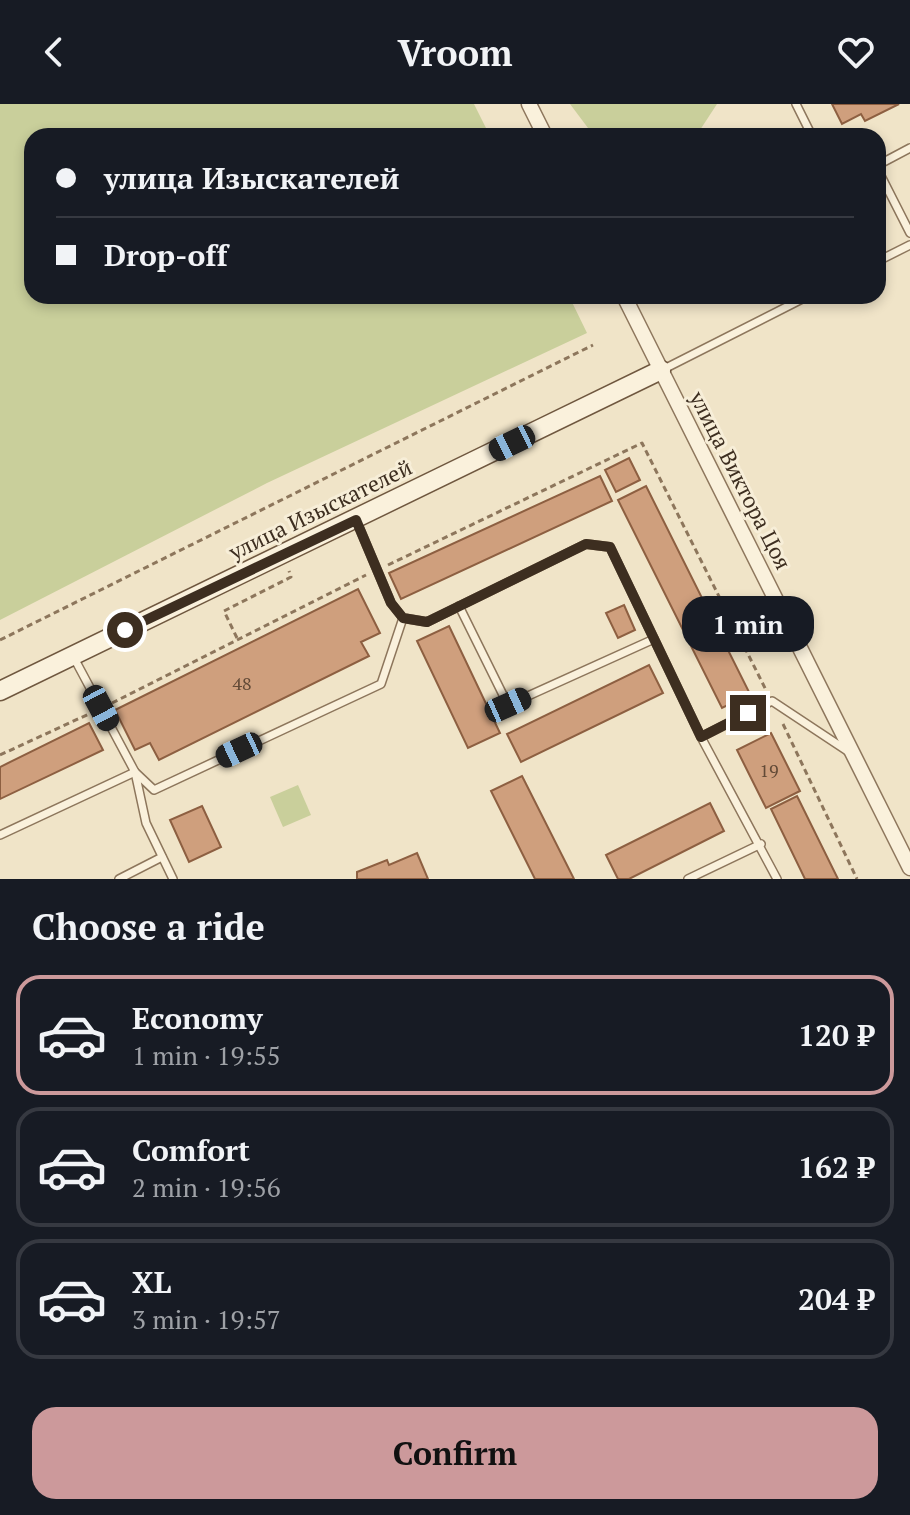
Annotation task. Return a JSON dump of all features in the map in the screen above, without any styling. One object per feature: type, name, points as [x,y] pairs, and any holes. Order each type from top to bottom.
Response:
[{"type":"street","points":[[529,104],[541,128]]},
{"type":"street","name":"улица Виктора Цоя","points":[[628,304],[910,868]]},
{"type":"street","name":"улица Изыскателей","points":[[0,691],[661,370]]},
{"type":"lane","points":[[796,104],[808,128]]},
{"type":"lane","points":[[886,162],[910,148]]},
{"type":"lane","points":[[886,184],[910,233]]},
{"type":"lane","points":[[886,257],[910,245]]},
{"type":"lane","points":[[661,370],[792,304]]},
{"type":"lane","points":[[356,520],[391,603],[403,618],[427,622],[586,544],[610,547],[701,737],[761,844],[777,879]]},
{"type":"lane","points":[[459,606],[508,705],[654,639]]},
{"type":"lane","points":[[135,772],[154,790],[381,684],[403,618]]},
{"type":"lane","points":[[73,656],[135,772],[146,823],[173,879]]},
{"type":"lane","points":[[701,737],[772,701],[856,756]]},
{"type":"lane","points":[[0,835],[135,772]]},
{"type":"lane","points":[[688,879],[761,844]]},
{"type":"lane","points":[[119,879],[162,857]]},
{"type":"path","points":[[0,640],[593,345]]},
{"type":"path","points":[[0,755],[642,443],[772,701],[857,879]]},
{"type":"path","points":[[237,638],[224,611],[291,577],[281,555]]},
{"type":"green space","points":[[0,104],[474,104],[486,128],[24,128],[24,304],[573,304],[587,333],[267,483],[0,620]]},
{"type":"green space","points":[[570,104],[717,104],[701,128],[588,128]]},
{"type":"green space","points":[[298,785],[311,815],[283,827],[270,797]]},
{"type":"building","points":[[832,104],[899,104],[865,121],[861,114],[842,124]]},
{"type":"building","points":[[629,458],[640,480],[616,492],[605,470]]},
{"type":"building","points":[[600,476],[612,501],[401,599],[389,573]]},
{"type":"building","points":[[646,486],[750,694],[722,708],[618,500]]},
{"type":"building","points":[[358,589],[380,633],[361,642],[369,656],[159,760],[150,743],[135,750],[115,710]]},
{"type":"building","points":[[624,605],[635,630],[618,638],[606,613]]},
{"type":"building","points":[[449,626],[500,733],[468,748],[417,641]]},
{"type":"building","points":[[649,665],[663,693],[521,762],[507,734]]},
{"type":"building","points":[[89,723],[103,750],[0,799],[0,767]]},
{"type":"building","points":[[771,733],[800,791],[766,808],[737,750]]},
{"type":"building","points":[[522,776],[574,879],[535,879],[491,791]]},
{"type":"building","points":[[797,796],[838,879],[805,879],[771,809]]},
{"type":"building","points":[[710,803],[724,831],[629,879],[618,879],[606,855]]},
{"type":"building","points":[[202,806],[221,847],[189,862],[170,820]]},
{"type":"building","points":[[417,853],[428,879],[357,879],[357,872],[387,860],[389,865]]},
{"type":"route","points":[[125,630],[356,520],[391,603],[403,618],[427,622],[586,544],[610,547],[701,737],[748,713]]}]
